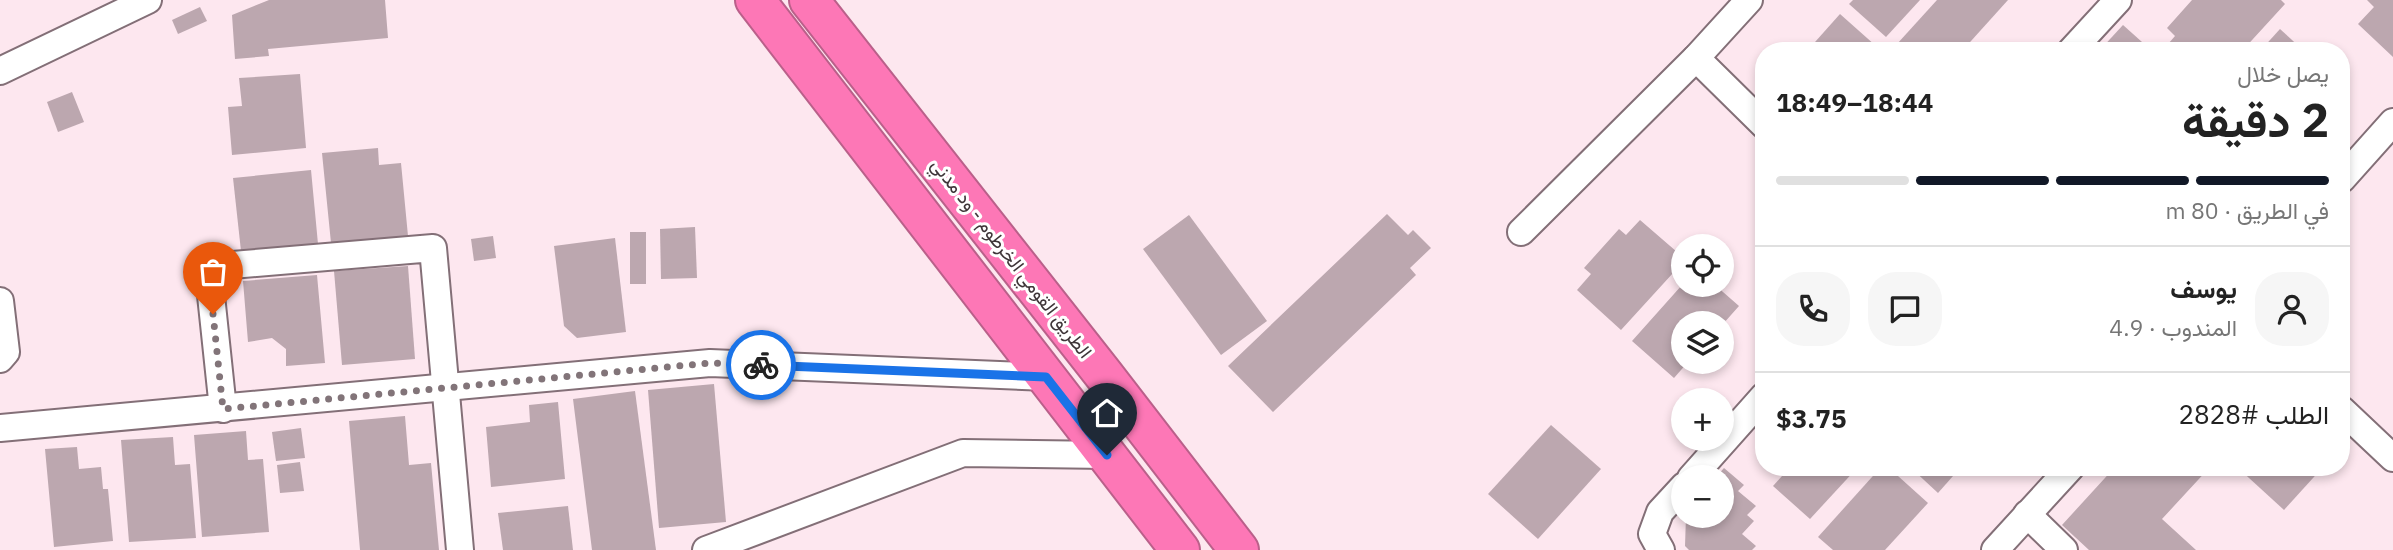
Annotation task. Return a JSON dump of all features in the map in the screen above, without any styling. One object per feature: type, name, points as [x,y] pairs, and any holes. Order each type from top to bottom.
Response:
[{"type":"highway","points":[[755,0],[1180,550]]},
{"type":"highway","name":"الطريق القومي الخرطوم - ود مدني","points":[[815,2],[1239,550]]},
{"type":"street","points":[[0,71],[148,0]]},
{"type":"street","points":[[1521,232],[1696,58],[1749,0]]},
{"type":"street","points":[[2079,42],[2118,0]]},
{"type":"street","points":[[1696,58],[1755,116]]},
{"type":"street","points":[[2350,169],[2393,122]]},
{"type":"street","points":[[223,409],[208,267],[433,248],[460,550]]},
{"type":"street","points":[[0,301],[6,352],[0,359]]},
{"type":"street","points":[[0,428],[710,363],[1046,377]]},
{"type":"street","points":[[1703,465],[1755,406]]},
{"type":"street","points":[[2350,418],[2393,458]]},
{"type":"street","points":[[706,550],[963,453],[1107,455]]},
{"type":"street","points":[[1995,550],[2063,476]]},
{"type":"street","points":[[1661,550],[1652,534],[1660,512],[1671,500]]},
{"type":"street","points":[[2027,514],[2064,550]]},
{"type":"building","points":[[269,0],[385,0],[388,38],[268,49],[269,56],[235,59],[232,15]]},
{"type":"building","points":[[1853,0],[1920,0],[1886,37],[1849,4]]},
{"type":"building","points":[[1937,0],[2008,0],[1970,42],[1899,42]]},
{"type":"building","points":[[2192,0],[2281,0],[2285,4],[2250,42],[2170,42],[2175,36],[2167,28]]},
{"type":"building","points":[[2367,0],[2393,0],[2393,57],[2358,24],[2374,7]]},
{"type":"building","points":[[200,7],[207,21],[178,34],[172,20]]},
{"type":"building","points":[[1840,14],[1872,42],[1815,42]]},
{"type":"building","points":[[2123,25],[2142,42],[2107,42]]},
{"type":"building","points":[[2280,29],[2294,42],[2268,42]]},
{"type":"building","points":[[300,74],[306,148],[232,155],[228,107],[242,106],[239,78]]},
{"type":"building","points":[[72,92],[84,122],[58,132],[47,102]]},
{"type":"building","points":[[378,148],[379,165],[401,163],[408,236],[331,243],[322,153]]},
{"type":"building","points":[[311,170],[318,244],[241,251],[233,178]]},
{"type":"building","points":[[1387,214],[1408,235],[1413,230],[1431,248],[1410,268],[1416,275],[1273,412],[1228,366]]},
{"type":"building","points":[[1189,215],[1267,321],[1221,355],[1143,249]]},
{"type":"building","points":[[1640,220],[1671,247],[1671,275],[1621,330],[1577,290],[1591,274],[1584,268],[1619,229],[1626,235]]},
{"type":"building","points":[[695,227],[697,278],[661,279],[660,229]]},
{"type":"building","points":[[630,232],[646,232],[646,284],[630,284]]},
{"type":"building","points":[[493,236],[496,258],[474,261],[471,239]]},
{"type":"building","points":[[615,238],[626,332],[577,338],[564,326],[554,246]]},
{"type":"building","points":[[408,266],[415,359],[342,365],[334,271]]},
{"type":"building","points":[[317,275],[325,363],[286,366],[286,349],[272,338],[248,342],[243,281]]},
{"type":"building","points":[[1671,297],[1729,297],[1739,306],[1734,312],[1671,311],[1671,374],[1678,374],[1674,378],[1632,341]]},
{"type":"building","points":[[714,384],[726,522],[659,528],[648,390]]},
{"type":"building","points":[[635,391],[656,550],[592,550],[573,399]]},
{"type":"building","points":[[558,402],[565,479],[491,487],[486,427],[530,422],[529,405]]},
{"type":"building","points":[[405,416],[409,465],[431,463],[439,550],[360,550],[349,421]]},
{"type":"building","points":[[1551,425],[1601,469],[1538,539],[1488,494]]},
{"type":"building","points":[[301,428],[305,458],[276,461],[272,432]]},
{"type":"building","points":[[246,431],[248,460],[263,459],[269,532],[202,537],[194,435]]},
{"type":"building","points":[[173,437],[175,465],[190,464],[196,538],[129,542],[121,440]]},
{"type":"building","points":[[77,447],[79,469],[101,467],[103,489],[108,489],[113,541],[54,547],[45,449]]},
{"type":"building","points":[[300,462],[304,491],[280,493],[277,465]]},
{"type":"building","points":[[1734,476],[1744,485],[1738,491],[1756,506],[1747,515],[1754,521],[1742,534],[1756,546],[1752,550],[1689,550],[1685,546],[1686,528],[1734,528]]},
{"type":"building","points":[[1782,476],[1850,476],[1810,519],[1773,486]]},
{"type":"building","points":[[1873,476],[1898,476],[1928,503],[1885,550],[1833,550],[1818,537]]},
{"type":"building","points":[[1920,476],[1953,476],[1938,493]]},
{"type":"building","points":[[2107,476],[2202,476],[2162,519],[2196,550],[2089,550],[2062,525]]},
{"type":"building","points":[[2247,476],[2315,476],[2284,510]]},
{"type":"building","points":[[568,506],[573,550],[503,550],[498,513]]},
{"type":"way so far","points":[[213,314],[223,409],[710,363],[761,365]]},
{"type":"route","points":[[761,365],[1046,377],[1107,455]]}]
